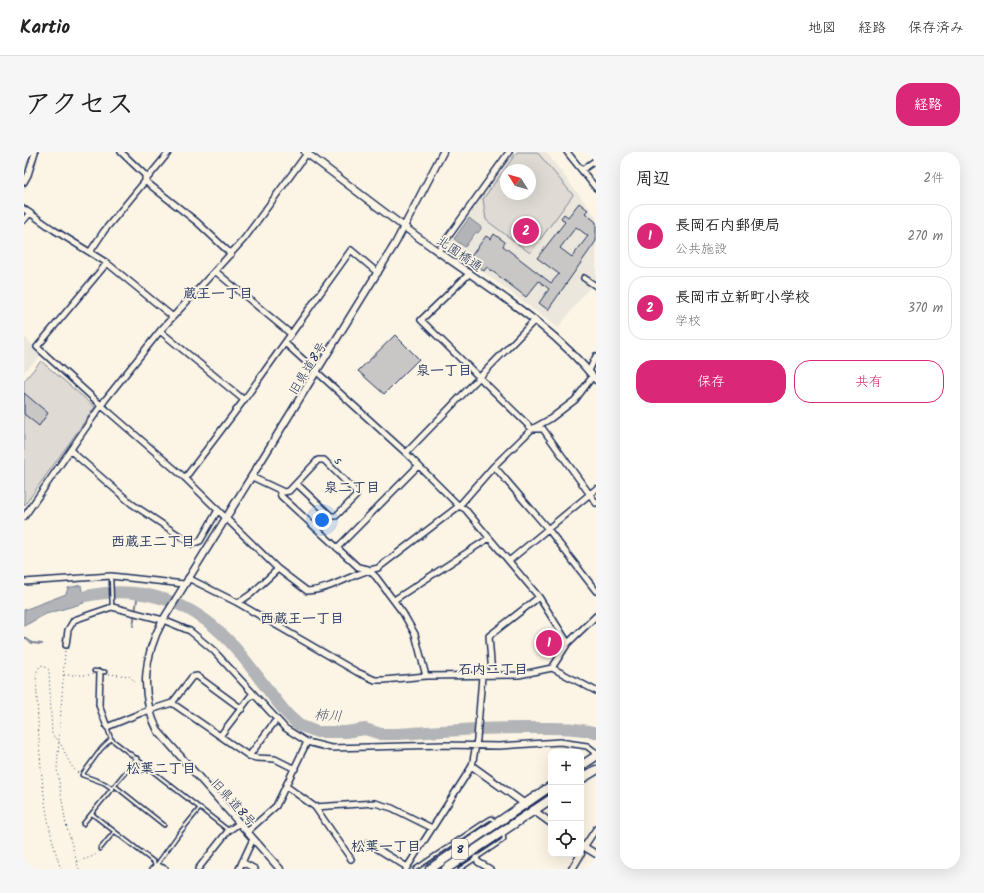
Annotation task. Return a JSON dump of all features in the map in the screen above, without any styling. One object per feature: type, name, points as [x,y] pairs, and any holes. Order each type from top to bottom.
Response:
[{"type":"highway","points":[[584,764],[596,754]]},
{"type":"highway","points":[[584,777],[596,770]]},
{"type":"highway","name":"8","points":[[430,869],[548,788]]},
{"type":"highway","name":"8","points":[[446,869],[548,800]]},
{"type":"street","points":[[24,182],[28,175],[35,152]]},
{"type":"street","points":[[120,152],[145,175],[145,181]]},
{"type":"street","points":[[90,252],[169,152]]},
{"type":"street","points":[[24,517],[102,406],[160,331],[231,254],[270,205],[306,152]]},
{"type":"street","name":"北園橋通","points":[[306,152],[405,227],[470,272],[535,320],[569,348],[593,375]]},
{"type":"street","name":"旧県道8号","points":[[280,869],[165,740],[155,725],[149,710],[146,685],[147,659],[157,631],[164,618],[188,578],[227,519],[378,272],[405,227],[444,152]]},
{"type":"street","points":[[438,251],[509,152]]},
{"type":"street","points":[[567,152],[596,188]]},
{"type":"street","points":[[582,170],[596,160]]},
{"type":"street","points":[[145,181],[197,222],[231,254]]},
{"type":"street","points":[[24,209],[107,263],[173,317]]},
{"type":"street","points":[[24,220],[30,213]]},
{"type":"street","points":[[185,478],[244,400],[351,250],[378,272]]},
{"type":"street","points":[[107,263],[37,347],[185,478],[278,569],[307,591],[352,577],[368,569]]},
{"type":"street","points":[[215,272],[291,334]]},
{"type":"street","points":[[470,272],[421,320],[532,428],[543,429],[588,494],[596,503]]},
{"type":"street","points":[[584,278],[596,286]]},
{"type":"street","points":[[406,453],[535,320]]},
{"type":"street","points":[[160,331],[244,400]]},
{"type":"street","points":[[285,343],[406,453],[459,506],[465,509],[539,597],[568,643]]},
{"type":"street","points":[[252,477],[279,490],[281,496],[358,567],[368,569],[378,568],[459,506],[494,466],[532,428],[550,419],[575,400],[593,375],[596,356]]},
{"type":"street","points":[[71,451],[132,504],[192,544],[200,541],[218,510]]},
{"type":"street","name":"s","points":[[279,490],[284,492],[289,491],[318,460],[324,460],[355,491],[356,496],[336,516],[331,516],[297,484]]},
{"type":"street","points":[[337,548],[418,466]]},
{"type":"street","points":[[494,466],[548,529],[596,591]]},
{"type":"street","points":[[509,561],[596,488]]},
{"type":"street","points":[[394,600],[489,538]]},
{"type":"street","points":[[238,603],[251,594],[278,569]]},
{"type":"street","points":[[368,569],[394,600],[415,634],[426,676]]},
{"type":"street","points":[[24,582],[111,578],[183,587]]},
{"type":"street","points":[[188,578],[238,603],[370,679],[384,680],[426,676],[525,674],[552,668],[596,691]]},
{"type":"street","points":[[492,675],[489,636],[539,597]]},
{"type":"street","points":[[66,646],[68,630],[74,620],[112,607],[128,610],[164,618],[204,642],[233,670],[276,720],[306,742],[332,748],[475,745],[499,746],[560,742],[587,746],[596,754]]},
{"type":"street","points":[[552,668],[568,643],[596,616]]},
{"type":"street","points":[[100,672],[99,705],[107,727],[149,710],[172,703],[192,677],[197,676],[242,708]]},
{"type":"street","points":[[368,843],[408,868],[472,766],[477,740],[482,676]]},
{"type":"street","points":[[220,736],[253,693]]},
{"type":"street","points":[[172,703],[250,756],[256,758],[275,759],[295,768]]},
{"type":"street","points":[[250,756],[276,720]]},
{"type":"street","points":[[247,832],[276,806],[306,742]]},
{"type":"street","points":[[472,766],[548,821]]},
{"type":"street","points":[[286,786],[315,807],[351,859]]},
{"type":"street","points":[[315,807],[375,803],[392,808],[432,828]]},
{"type":"street","points":[[198,869],[228,831],[240,823]]},
{"type":"street","points":[[584,847],[596,829]]},
{"type":"street","points":[[239,869],[253,839]]},
{"type":"street","points":[[584,851],[596,854]]},
{"type":"street","points":[[572,869],[578,857]]},
{"type":"street","points":[[476,858],[478,862],[488,869]]},
{"type":"street","points":[[242,862],[255,869]]},
{"type":"street","points":[[154,868],[161,866],[165,869]]},
{"type":"lane","points":[[111,578],[110,601],[112,607]]},
{"type":"lane","points":[[107,727],[111,739],[228,831]]},
{"type":"lane","points":[[111,739],[101,749],[82,775],[114,788],[164,825]]},
{"type":"lane","points":[[83,824],[137,758]]},
{"type":"lane","points":[[154,868],[200,808]]},
{"type":"lane","points":[[92,814],[154,862],[154,868]]},
{"type":"lane","points":[[415,869],[490,818],[497,824]]},
{"type":"lane","points":[[460,869],[504,838],[503,831]]},
{"type":"lane","points":[[100,849],[114,832]]},
{"type":"path","points":[[66,646],[58,738],[57,769],[60,799],[79,869]]},
{"type":"path","points":[[61,869],[55,852],[45,802],[40,757],[36,673],[38,668],[43,665],[49,670],[52,734],[58,738],[67,761],[82,775]]},
{"type":"path","points":[[63,675],[91,676],[100,672],[129,676],[135,682]]},
{"type":"path","points":[[76,862],[94,856]]},
{"type":"shaded area","points":[[24,152],[38,152],[38,159],[24,194]]},
{"type":"shaded area","points":[[513,152],[546,152],[596,217],[596,279],[558,328],[447,245],[500,170],[500,200],[536,200],[536,164],[504,164]]},
{"type":"shaded area","points":[[517,152],[537,152],[573,195],[530,253],[486,220],[483,199],[500,176],[500,200],[536,200],[536,164],[508,164]]},
{"type":"shaded area","points":[[469,218],[481,227],[481,229],[478,233],[476,232],[465,247],[454,239]]},
{"type":"shaded area","points":[[24,336],[42,355],[24,372]]},
{"type":"shaded area","points":[[41,361],[95,407],[24,506],[24,381]]},
{"type":"shaded area","points":[[81,585],[84,603],[46,614],[24,626],[24,610],[66,594],[68,588]]},
{"type":"building","points":[[579,203],[588,210],[585,213],[596,222],[596,241],[548,310],[539,303],[549,289],[539,281],[526,297],[487,267],[484,271],[469,259],[486,236],[491,239],[494,234],[505,242],[503,246],[551,283],[559,274],[537,258],[565,222],[561,218],[564,214],[568,217]],"holes":[[[576,227],[588,236],[572,257],[560,248]]]},
{"type":"building","points":[[395,335],[419,359],[384,394],[358,371]]},
{"type":"building","points":[[24,393],[48,413],[39,426],[24,414]]},
{"type":"waterway","name":"柿川","points":[[86,596],[126,592],[146,594],[182,606],[199,616],[230,642],[289,716],[299,725],[317,732],[346,732],[365,729],[381,734],[397,734],[483,729],[550,728],[573,729],[596,733]]},
{"type":"waterway","points":[[133,626],[138,593]]},
{"type":"waterway","points":[[24,637],[32,643],[42,644]]},
{"type":"place","name":"長岡市立新町小学校","points":[[526,231]]},
{"type":"place","name":"長岡石内郵便局","points":[[549,643]]},
{"type":"district","name":"蔵王一丁目","points":[[218,293]]},
{"type":"district","name":"泉一丁目","points":[[444,370]]},
{"type":"district","name":"泉二丁目","points":[[352,487]]},
{"type":"district","name":"西蔵王二丁目","points":[[153,541]]},
{"type":"district","name":"西蔵王一丁目","points":[[302,618]]},
{"type":"district","name":"石内二丁目","points":[[493,669]]},
{"type":"district","name":"松葉二丁目","points":[[161,768]]},
{"type":"district","name":"松葉一丁目","points":[[386,846]]}]
